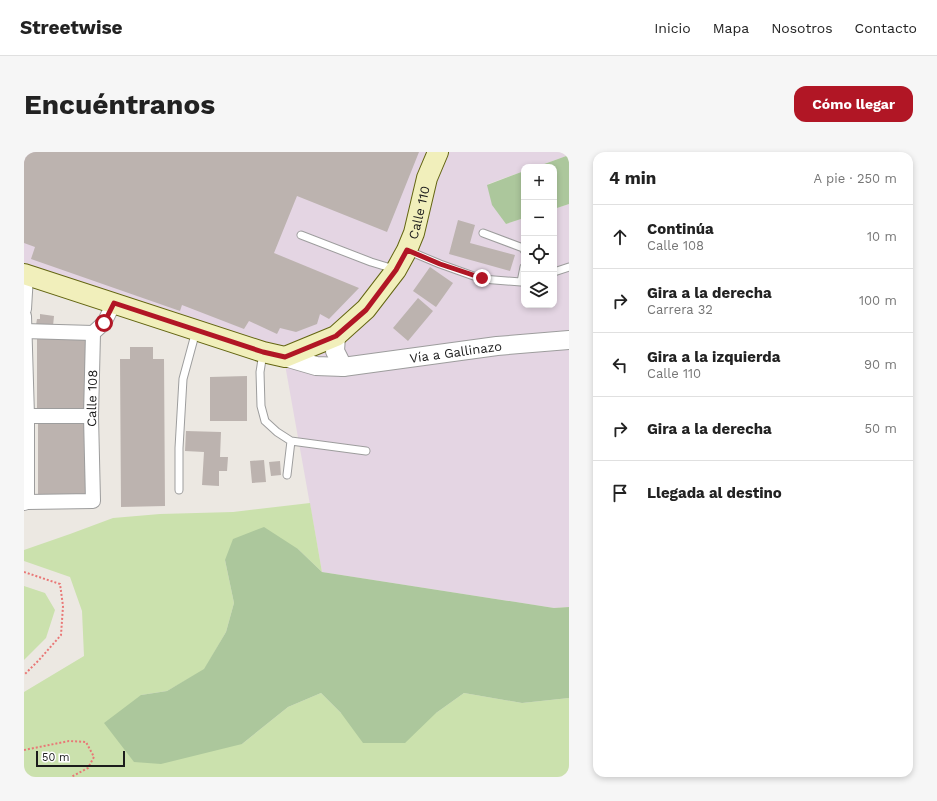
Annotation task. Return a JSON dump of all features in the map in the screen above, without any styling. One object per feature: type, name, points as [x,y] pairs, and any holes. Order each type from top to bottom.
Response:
[{"type":"main road","name":"Calle 110","points":[[285,357],[336,336],[366,310],[396,270],[414,233],[426,178],[438,152]]},
{"type":"main road","points":[[25,274],[196,331],[263,352],[285,357]]},
{"type":"street","points":[[24,309],[25,274]]},
{"type":"street","points":[[24,331],[93,332],[104,323],[114,303]]},
{"type":"street","points":[[24,316],[27,416],[25,503]]},
{"type":"street","name":"Calle 108","points":[[25,503],[93,501],[91,416],[93,332]]},
{"type":"street","points":[[336,336],[334,351],[343,367]]},
{"type":"street","name":"Vía a Gallinazo","points":[[285,357],[316,366],[343,367],[497,346],[569,340]]},
{"type":"street","points":[[27,416],[91,416]]},
{"type":"lane","points":[[483,233],[521,247]]},
{"type":"lane","points":[[300,235],[396,270]]},
{"type":"lane","points":[[407,250],[440,264],[482,278],[521,282]]},
{"type":"lane","points":[[557,271],[569,267]]},
{"type":"lane","points":[[179,490],[179,448],[183,379],[196,331]]},
{"type":"lane","points":[[263,352],[260,380],[261,406],[265,421],[277,432],[292,441],[366,451]]},
{"type":"lane","points":[[287,475],[292,441]]},
{"type":"path","points":[[24,572],[60,584],[64,606],[61,635],[39,660],[24,674]]},
{"type":"path","points":[[24,750],[69,741],[86,742],[94,757],[88,768],[71,777]]},
{"type":"shaded area","points":[[24,152],[569,152],[569,155],[544,164],[521,164],[521,172],[488,184],[506,224],[521,219],[521,308],[557,308],[557,208],[569,204],[569,607],[554,608],[322,572],[284,359],[113,306],[31,265],[24,263]]},
{"type":"green space","points":[[569,155],[569,204],[557,208],[557,164],[544,164]]},
{"type":"green space","points":[[521,172],[521,219],[506,224],[492,205],[487,185]]},
{"type":"green space","points":[[310,503],[322,572],[298,549],[225,560],[234,603],[226,632],[204,670],[167,691],[141,695],[242,744],[288,707],[321,693],[341,713],[436,713],[464,693],[522,703],[569,698],[569,777],[24,777],[24,692],[84,656],[82,611],[70,577],[24,561],[24,550],[113,518],[160,514],[233,512]]},
{"type":"green space","points":[[264,527],[298,549],[322,572],[554,608],[569,607],[569,698],[522,703],[464,693],[436,713],[405,743],[363,743],[341,713],[321,693],[288,707],[242,744],[161,764],[134,762],[104,723],[141,695],[167,691],[204,669],[226,632],[234,603],[225,560],[233,539]]},
{"type":"green space","points":[[24,586],[45,593],[55,610],[46,638],[24,660]]},
{"type":"building","points":[[24,152],[419,152],[387,232],[297,196],[274,253],[359,288],[329,319],[320,314],[317,324],[296,332],[280,328],[277,334],[249,321],[244,329],[182,305],[180,311],[31,259],[35,247],[24,243]]},
{"type":"building","points":[[458,220],[475,225],[470,243],[515,255],[510,271],[449,254]]},
{"type":"building","points":[[430,267],[453,283],[436,307],[413,291]]},
{"type":"building","points":[[418,298],[433,311],[408,341],[393,328]]},
{"type":"building","points":[[40,314],[54,316],[53,326],[36,325],[37,319],[40,319]]},
{"type":"building","points":[[37,335],[86,335],[85,409],[37,409]]},
{"type":"building","points":[[130,347],[153,347],[153,359],[164,359],[165,506],[121,507],[120,359],[130,359]]},
{"type":"building","points":[[247,376],[247,421],[210,421],[210,377]]},
{"type":"building","points":[[38,422],[86,422],[86,495],[38,495]]},
{"type":"building","points":[[186,431],[221,432],[220,457],[228,457],[227,471],[219,471],[219,486],[202,485],[204,452],[185,451]]},
{"type":"building","points":[[264,460],[266,482],[252,483],[250,461]]},
{"type":"building","points":[[280,461],[281,475],[271,476],[269,462]]},
{"type":"route","points":[[104,323],[114,303],[196,331],[263,352],[285,357],[336,336],[366,310],[396,270],[407,250],[440,264],[482,278]]}]
